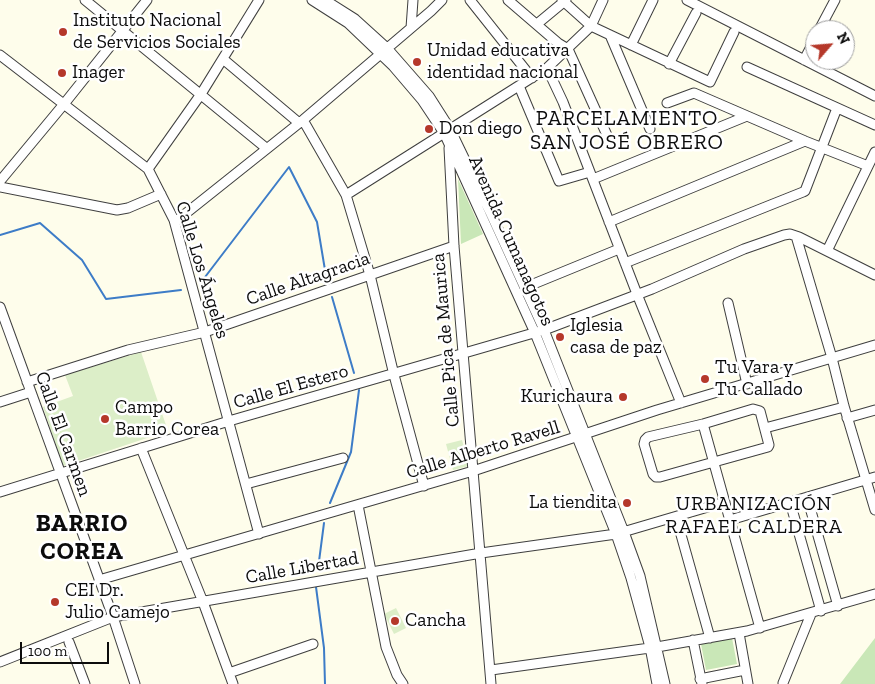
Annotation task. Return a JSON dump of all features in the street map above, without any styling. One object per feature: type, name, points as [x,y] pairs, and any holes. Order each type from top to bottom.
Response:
[{"type":"street","points":[[86,0],[266,148]]},
{"type":"street","points":[[0,180],[148,0]]},
{"type":"street","points":[[148,169],[223,59],[259,0]]},
{"type":"street","name":"Avenida Cumanagotos","points":[[312,0],[384,51]]},
{"type":"street","name":"Avenida Cumanagotos","points":[[325,0],[355,19],[384,51],[447,131],[526,288],[540,331],[581,436],[620,533],[640,576],[653,647],[657,684]]},
{"type":"street","points":[[405,0],[413,5],[411,28]]},
{"type":"street","points":[[175,222],[301,121],[442,0]]},
{"type":"street","points":[[470,0],[532,78]]},
{"type":"street","points":[[508,0],[558,43],[568,49],[612,144]]},
{"type":"street","points":[[346,195],[547,68],[591,26],[602,0]]},
{"type":"street","points":[[631,45],[653,0]]},
{"type":"street","points":[[687,0],[875,96]]},
{"type":"street","points":[[824,20],[834,0]]},
{"type":"street","points":[[537,24],[564,1],[591,26],[710,82],[734,32]]},
{"type":"street","points":[[669,64],[696,13]]},
{"type":"street","points":[[610,35],[650,129]]},
{"type":"street","name":"Calle Los Ángeles","points":[[0,56],[148,169],[175,222],[259,534]]},
{"type":"street","points":[[223,59],[301,121],[346,195],[370,276],[424,486]]},
{"type":"street","points":[[746,67],[875,125]]},
{"type":"street","points":[[547,68],[563,102],[619,249],[681,403]]},
{"type":"street","points":[[519,86],[559,182],[591,176],[747,116]]},
{"type":"street","points":[[667,103],[694,92],[821,148],[868,166]]},
{"type":"street","points":[[625,263],[803,192],[837,108]]},
{"type":"street","name":"Avenida Cumanagotos","points":[[447,131],[449,143],[540,331]]},
{"type":"street","points":[[609,222],[805,141]]},
{"type":"street","name":"Calle Pica de Maurica","points":[[449,143],[454,246],[491,684]]},
{"type":"street","points":[[827,251],[875,152]]},
{"type":"street","points":[[0,187],[117,210],[128,208],[161,194]]},
{"type":"street","name":"Calle El Estero","points":[[0,492],[230,421],[540,331],[637,294],[768,240],[790,234],[796,236]]},
{"type":"street","points":[[796,236],[875,275]]},
{"type":"street","points":[[796,236],[875,510]]},
{"type":"street","name":"Calle Altagracia","points":[[0,402],[29,387],[128,350],[205,332],[454,246]]},
{"type":"street","points":[[526,288],[619,249]]},
{"type":"street","points":[[728,302],[747,384]]},
{"type":"street","name":"Calle El Carmen","points":[[0,307],[113,617],[135,684]]},
{"type":"street","name":"Calle Alberto Ravell","points":[[99,580],[473,472],[681,403],[875,345]]},
{"type":"street","points":[[765,428],[844,407]]},
{"type":"street","points":[[756,409],[760,411],[765,428],[768,447],[656,477],[644,444],[648,436],[703,424],[756,409]]},
{"type":"street","points":[[848,418],[875,410]]},
{"type":"street","points":[[703,424],[760,628]]},
{"type":"street","points":[[141,448],[203,602],[233,684]]},
{"type":"street","points":[[246,484],[342,458]]},
{"type":"street","points":[[730,520],[875,476]]},
{"type":"street","points":[[806,497],[838,606]]},
{"type":"street","name":"Calle Libertad","points":[[0,662],[113,617],[481,553],[620,533],[725,502]]},
{"type":"street","points":[[790,502],[821,611]]},
{"type":"street","points":[[358,505],[386,647],[397,675],[403,684]]},
{"type":"street","points":[[676,517],[710,638]]},
{"type":"street","points":[[491,670],[739,633],[811,614],[875,594]]},
{"type":"street","points":[[783,683],[811,614]]},
{"type":"street","points":[[739,633],[748,684]]},
{"type":"street","points":[[693,640],[701,681],[745,670]]},
{"type":"street","points":[[69,642],[82,683]]},
{"type":"street","points":[[229,673],[313,644]]},
{"type":"street","name":"Avenida Cumanagotos","points":[[653,647],[665,684]]},
{"type":"green space","points":[[458,179],[483,234],[461,244]]},
{"type":"green space","name":"Campo Barrio Corea","points":[[141,352],[168,431],[63,466],[43,407],[73,396],[65,375]]},
{"type":"green space","points":[[462,440],[469,466],[453,470],[446,444]]},
{"type":"green space","name":"Cancha","points":[[396,608],[406,628],[394,634],[384,614]]},
{"type":"green space","points":[[732,638],[737,664],[706,670],[701,644]]},
{"type":"green space","points":[[875,638],[875,684],[840,684]]},
{"type":"waterway","points":[[202,281],[289,167],[317,222],[326,276]]},
{"type":"waterway","points":[[0,235],[40,223],[82,260],[106,299],[181,290]]},
{"type":"waterway","points":[[332,297],[354,373]]},
{"type":"waterway","points":[[330,503],[351,452],[359,390]]},
{"type":"waterway","points":[[318,569],[324,523]]},
{"type":"waterway","points":[[316,587],[324,648],[325,684]]},
{"type":"place","name":"Instituto Nacional de Servicios Sociales","points":[[63,32]]},
{"type":"place","name":"Unidad educativa identidad nacional","points":[[417,62]]},
{"type":"place","name":"Inager","points":[[62,73]]},
{"type":"place","name":"Don diego","points":[[429,129]]},
{"type":"place","name":"Iglesia casa de paz","points":[[560,337]]},
{"type":"place","name":"Tu Vara y Tu Callado","points":[[705,379]]},
{"type":"place","name":"Kurichaura","points":[[623,397]]},
{"type":"place","name":"Campo Barrio Corea","points":[[105,419]]},
{"type":"place","name":"La tiendita","points":[[627,503]]},
{"type":"place","name":"CEI Dr. Julio Camejo","points":[[55,602]]},
{"type":"place","name":"Cancha","points":[[395,621]]},
{"type":"district","name":"PARCELAMIENTO SAN JOSÉ OBRERO","points":[[627,131]]},
{"type":"district","name":"URBANIZACIÓN RAFAEL CALDERA","points":[[754,516]]},
{"type":"district","name":"BARRIO COREA","points":[[82,538]]}]
